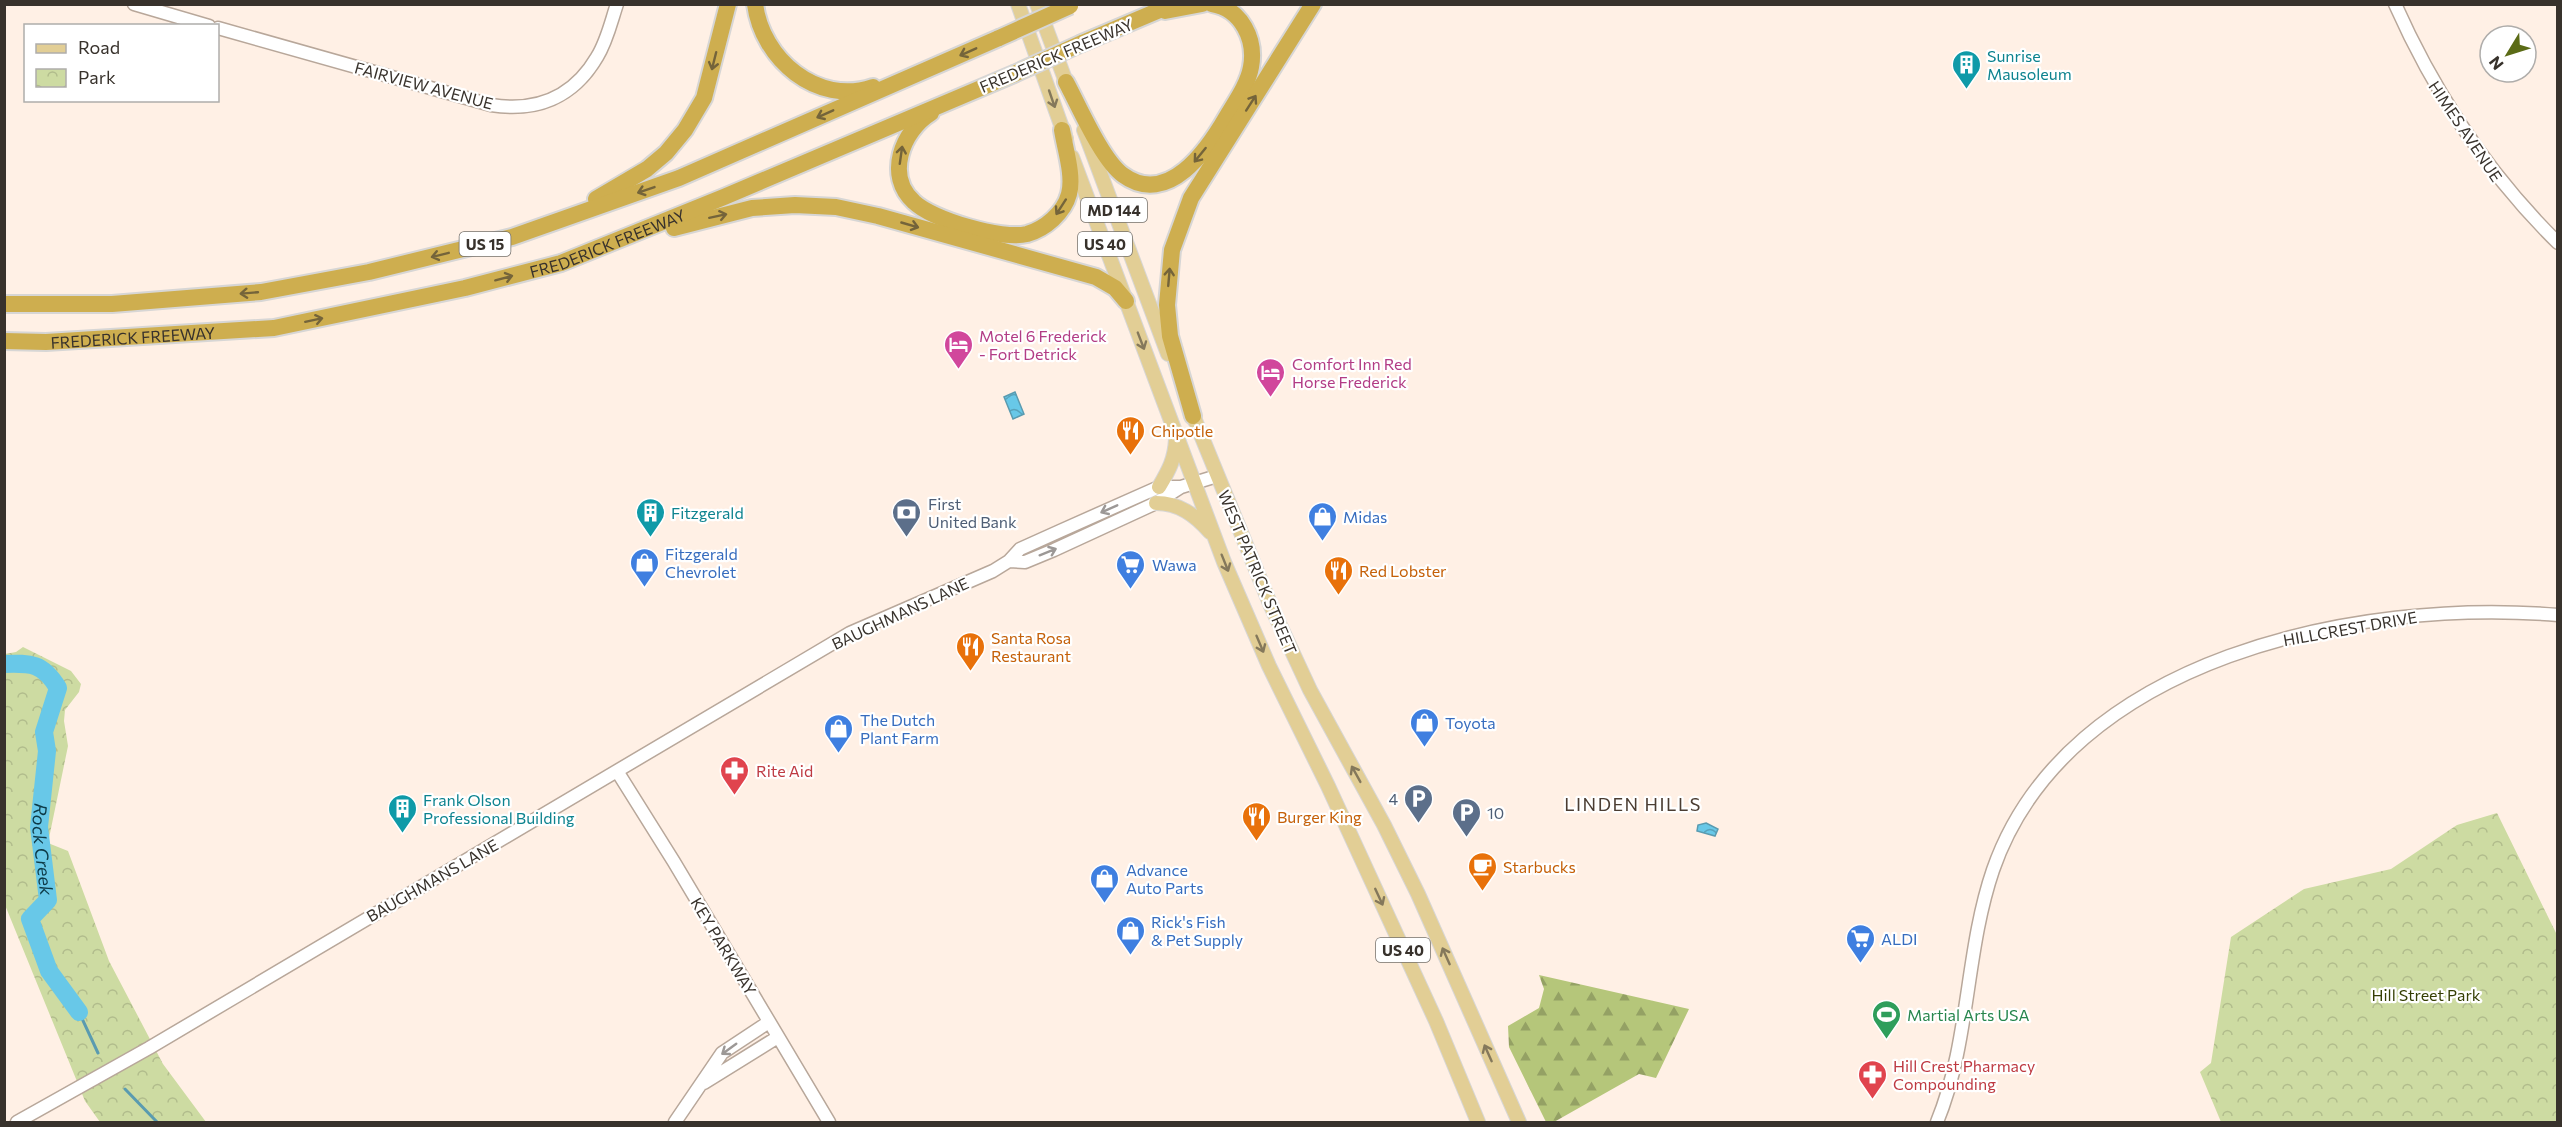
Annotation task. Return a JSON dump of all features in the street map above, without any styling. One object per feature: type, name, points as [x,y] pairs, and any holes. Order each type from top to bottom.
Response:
[{"type":"highway","points":[[512,237],[602,196],[647,169],[666,153],[685,130],[704,98],[728,4]]},
{"type":"highway","points":[[755,4],[759,26],[774,54],[791,70],[812,84],[840,90],[866,89],[937,65]]},
{"type":"highway","name":"FREDERICK FREEWAY","points":[[4,341],[46,342],[274,328],[465,288],[561,263],[724,197],[1174,4]]},
{"type":"highway","points":[[1156,13],[1202,4]]},
{"type":"highway","points":[[1066,82],[1096,137],[1122,175],[1135,182],[1148,184],[1171,180],[1190,166],[1217,133],[1239,97],[1251,69],[1252,53],[1245,28],[1229,10],[1212,4]]},
{"type":"highway","name":"US 40","points":[[1193,416],[1170,336],[1167,305],[1169,272],[1175,242],[1191,198],[1313,4]]},
{"type":"highway","name":"FREDERICK FREEWAY","points":[[4,304],[112,304],[261,292],[369,272],[512,237],[679,178],[1072,5]]},
{"type":"highway","points":[[958,96],[924,117],[904,139],[900,154],[900,168],[906,193],[923,210],[943,219],[979,230],[1017,235],[1027,234],[1049,224],[1069,194],[1070,179],[1062,130]]},
{"type":"highway","points":[[561,263],[703,219],[752,208],[795,205],[836,207],[878,216],[1096,277],[1115,288],[1126,301]]},
{"type":"main road","name":"WEST PATRICK STREET","points":[[1018,4],[1062,130],[1176,434],[1187,485],[1214,536],[1269,666],[1328,786],[1426,1000],[1478,1122]]},
{"type":"main road","name":"WEST PATRICK STREET","points":[[1037,4],[1193,416],[1271,606],[1310,690],[1384,825],[1418,894],[1519,1122]]},
{"type":"main road","points":[[1159,487],[1171,468],[1175,455],[1176,434]]},
{"type":"main road","points":[[1156,503],[1168,503],[1184,510],[1201,522],[1214,536]]},
{"type":"street","points":[[134,4],[202,24]]},
{"type":"street","name":"FAIRVIEW AVENUE","points":[[219,28],[491,105],[523,108],[547,102],[585,74],[598,56],[617,4]]},
{"type":"street","name":"HIMES AVENUE","points":[[2395,4],[2425,69],[2451,113],[2506,188],[2558,243]]},
{"type":"street","name":"BAUGHMANS LANE","points":[[17,1122],[149,1048],[850,633],[993,571],[1009,561],[1020,549],[1159,487],[1187,485],[1217,476]]},
{"type":"street","name":"BAUGHMANS LANE","points":[[1009,561],[1025,562],[1156,503],[1187,485]]},
{"type":"street","name":"HILLCREST DRIVE","points":[[1937,1122],[1950,1086],[1981,914],[2002,846],[2040,783],[2058,762],[2097,726],[2132,704],[2199,668],[2309,632],[2424,615],[2558,615]]},
{"type":"street","name":"KEY PARKWAY","points":[[617,771],[829,1122]]},
{"type":"street","points":[[675,1122],[722,1053],[769,1022]]},
{"type":"street","points":[[698,1086],[778,1037]]},
{"type":"green space","points":[[23,647],[71,671],[81,684],[79,692],[65,710],[64,721],[68,746],[48,843],[68,851],[109,961],[163,1064],[206,1122],[100,1122],[85,1101],[5,905],[5,654],[16,652]]},
{"type":"green space","name":"Hill Street Park","points":[[2497,813],[2557,935],[2557,1122],[2221,1122],[2200,1072],[2211,1063],[2231,937],[2304,889],[2391,869],[2457,825]]},
{"type":"green space","points":[[1539,975],[1689,1009],[1656,1078],[1639,1074],[1554,1122],[1546,1122],[1509,1047],[1508,1026],[1539,1008],[1544,989]]},
{"type":"water","points":[[1015,392],[1024,414],[1013,419],[1004,397]]},
{"type":"water","points":[[1706,823],[1718,829],[1715,836],[1697,831],[1698,825]]},
{"type":"waterway","name":"Rock Creek","points":[[4,664],[36,666],[47,674],[58,688],[44,732],[47,751],[39,827],[48,900],[30,919],[49,971],[79,1012]]},
{"type":"waterway","name":"Rock Creek","points":[[79,1012],[98,1053]]},
{"type":"waterway","name":"Rock Creek","points":[[125,1089],[157,1122]]},
{"type":"place","name":"Sunrise Mausoleum","points":[[1966,90]]},
{"type":"place","name":"Motel 6 Frederick - Fort Detrick","points":[[958,370]]},
{"type":"place","name":"Comfort Inn Red Horse Frederick","points":[[1271,398]]},
{"type":"place","name":"Chipotle","points":[[1130,456]]},
{"type":"place","name":"Fitzgerald","points":[[650,538]]},
{"type":"place","name":"First United Bank","points":[[907,538]]},
{"type":"place","name":"Midas","points":[[1322,542]]},
{"type":"place","name":"Fitzgerald Chevrolet","points":[[644,588]]},
{"type":"place","name":"Wawa","points":[[1131,590]]},
{"type":"place","name":"Red Lobster","points":[[1338,596]]},
{"type":"place","name":"Santa Rosa Restaurant","points":[[970,672]]},
{"type":"place","name":"Toyota","points":[[1424,748]]},
{"type":"place","name":"The Dutch Plant Farm","points":[[839,754]]},
{"type":"place","name":"Rite Aid","points":[[735,796]]},
{"type":"place","name":"4","points":[[1419,824]]},
{"type":"place","name":"Frank Olson Professional Building","points":[[402,834]]},
{"type":"place","name":"10","points":[[1466,838]]},
{"type":"place","name":"Burger King","points":[[1256,842]]},
{"type":"place","name":"Starbucks","points":[[1482,892]]},
{"type":"place","name":"Advance Auto Parts","points":[[1105,904]]},
{"type":"place","name":"Rick's Fish & Pet Supply","points":[[1130,956]]},
{"type":"place","name":"ALDI","points":[[1860,964]]},
{"type":"place","name":"Martial Arts USA","points":[[1886,1040]]},
{"type":"place","name":"Hill Crest Pharmacy Compounding","points":[[1872,1100]]},
{"type":"district","name":"LINDEN HILLS","points":[[1633,804]]}]
